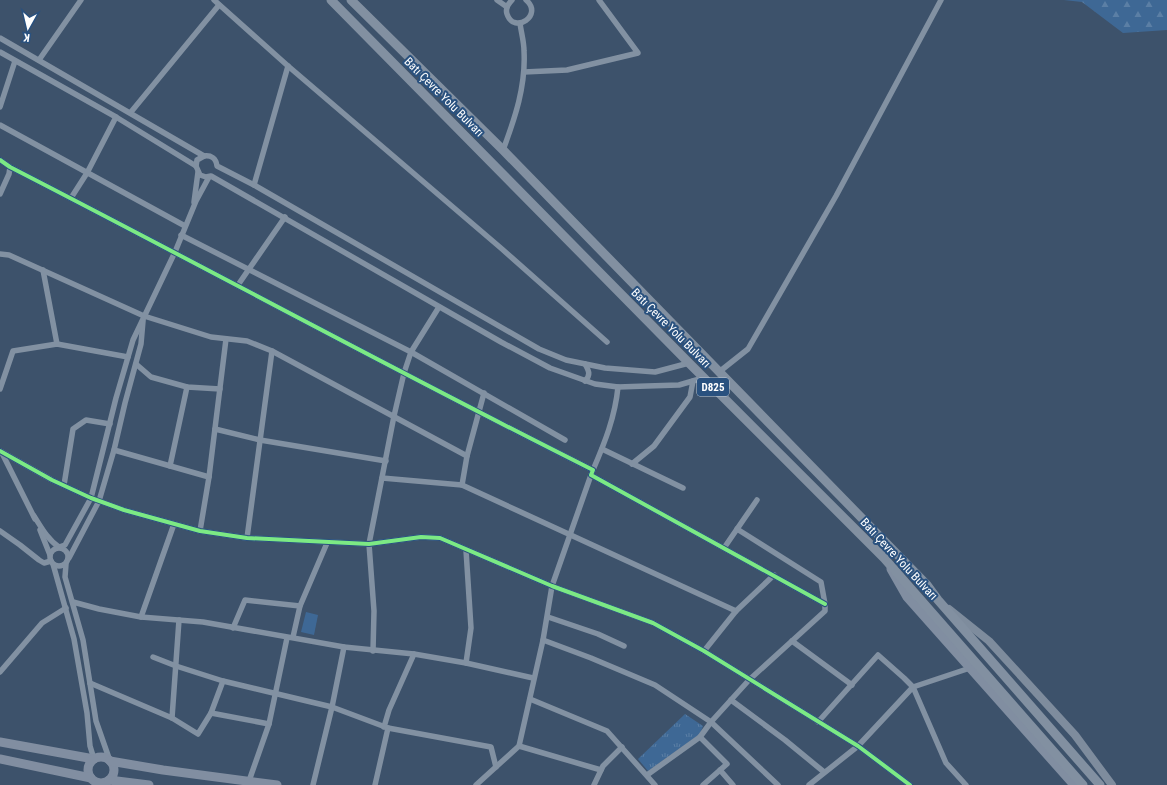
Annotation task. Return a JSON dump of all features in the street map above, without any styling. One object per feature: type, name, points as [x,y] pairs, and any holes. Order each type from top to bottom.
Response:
[{"type":"highway","name":"Batı Çevre Yolu Bulvarı","points":[[331,0],[703,378],[884,558],[1083,785]]},
{"type":"highway","name":"Batı Çevre Yolu Bulvarı","points":[[351,0],[503,150],[926,585],[1100,785]]},
{"type":"main road","points":[[884,558],[907,597],[1074,785]]},
{"type":"main road","points":[[938,600],[989,641],[1075,735],[1112,785]]},
{"type":"main road","points":[[0,742],[94,759],[102,757],[110,761],[164,770],[276,785]]},
{"type":"main road","points":[[0,759],[91,778],[103,783],[109,780],[113,775],[114,767],[110,761]]},
{"type":"main road","points":[[91,778],[88,770],[94,759]]},
{"type":"main road","points":[[109,780],[149,785]]},
{"type":"street","points":[[39,60],[81,0]]},
{"type":"street","points":[[214,0],[288,66],[502,249],[607,342]]},
{"type":"street","points":[[497,0],[507,7]]},
{"type":"street","points":[[512,0],[506,11],[512,21],[520,23],[527,20],[531,13],[530,5],[526,0]]},
{"type":"street","points":[[524,72],[567,70],[638,53],[599,0]]},
{"type":"street","points":[[719,372],[748,349],[836,196],[941,0]]},
{"type":"street","points":[[131,112],[219,5]]},
{"type":"street","points":[[503,150],[514,122],[520,101],[524,72],[524,50],[520,23]]},
{"type":"street","points":[[0,38],[131,112],[204,156],[212,157],[215,159],[218,166],[539,349],[566,360],[605,368],[656,372],[689,363]]},
{"type":"street","points":[[0,52],[116,117],[196,166]]},
{"type":"street","points":[[0,107],[16,60]]},
{"type":"street","points":[[254,186],[288,66]]},
{"type":"street","points":[[71,198],[87,172],[116,117]]},
{"type":"street","points":[[0,125],[185,226]]},
{"type":"street","points":[[193,207],[198,172],[196,166],[197,160],[204,156]]},
{"type":"street","points":[[0,160],[10,167],[238,285],[592,472],[825,604]]},
{"type":"street","points":[[51,560],[53,550],[64,545],[91,498],[132,340],[174,252],[193,207],[210,176],[216,172],[218,166]]},
{"type":"street","points":[[0,194],[9,174],[10,167]]},
{"type":"street","points":[[198,172],[203,176],[210,176],[285,217],[501,342],[550,368],[585,381],[618,387],[679,385],[703,378]]},
{"type":"street","points":[[238,285],[285,217]]},
{"type":"street","points":[[181,236],[411,352],[566,440]]},
{"type":"street","points":[[0,254],[9,255],[144,316],[211,338],[247,341],[272,351],[467,456]]},
{"type":"street","points":[[43,270],[57,344]]},
{"type":"street","points":[[373,651],[374,611],[369,544],[404,373],[411,352],[439,306]]},
{"type":"street","points":[[51,560],[58,566],[68,561],[99,501],[114,450],[141,344],[144,316]]},
{"type":"street","points":[[200,531],[209,477],[226,339]]},
{"type":"street","points":[[0,389],[13,351],[57,344],[128,357]]},
{"type":"street","points":[[247,538],[272,351]]},
{"type":"street","points":[[136,364],[152,377],[187,387],[220,389]]},
{"type":"street","points":[[584,364],[589,370],[588,377],[585,381]]},
{"type":"street","points":[[632,464],[654,446],[690,397],[693,381]]},
{"type":"street","points":[[170,466],[187,387]]},
{"type":"street","points":[[476,785],[519,746],[530,699],[533,678],[548,617],[552,586],[569,534],[602,449],[616,407],[618,387]]},
{"type":"street","points":[[462,485],[467,456],[484,393]]},
{"type":"street","points":[[64,486],[73,429],[86,420],[110,424]]},
{"type":"street","points":[[215,429],[260,440],[386,461]]},
{"type":"street","points":[[602,449],[683,488]]},
{"type":"street","points":[[114,450],[209,477]]},
{"type":"street","points":[[1,452],[64,486],[91,498],[124,510],[200,531],[247,538],[327,543],[369,544],[421,537],[440,538],[552,586],[653,623],[704,651],[858,746],[910,785]]},
{"type":"street","points":[[1,452],[45,534],[54,544],[68,552],[65,577],[83,640],[96,721],[110,761]]},
{"type":"street","points":[[382,478],[462,485],[736,611]]},
{"type":"street","points":[[724,548],[757,500]]},
{"type":"street","points":[[34,516],[51,560],[66,608],[87,713],[90,746],[94,759]]},
{"type":"street","points":[[141,617],[174,524]]},
{"type":"street","points":[[647,775],[700,737],[711,722],[749,680],[825,611],[821,582],[737,529]]},
{"type":"street","points":[[1,534],[20,545],[44,563],[51,560]]},
{"type":"street","points":[[249,781],[269,724],[274,694],[300,606],[327,543]]},
{"type":"street","points":[[466,550],[471,628],[466,663]]},
{"type":"street","points":[[704,651],[736,611],[774,575]]},
{"type":"street","points":[[233,628],[245,600],[300,606]]},
{"type":"street","points":[[73,602],[141,617],[178,620],[233,628],[373,651],[414,654],[466,663],[533,678]]},
{"type":"street","points":[[0,672],[42,623],[66,608]]},
{"type":"street","points":[[548,617],[598,634],[624,646]]},
{"type":"street","points":[[172,718],[178,620]]},
{"type":"street","points":[[543,640],[655,685],[711,722],[778,785]]},
{"type":"street","points":[[792,641],[852,685]]},
{"type":"street","points":[[313,785],[332,708],[344,647]]},
{"type":"street","points":[[375,785],[389,710],[414,654]]},
{"type":"street","points":[[818,722],[878,655],[912,687],[946,763],[966,785]]},
{"type":"street","points":[[153,657],[223,681],[332,708],[386,727],[490,747],[496,767]]},
{"type":"street","points":[[809,785],[858,746],[912,687],[970,668]]},
{"type":"street","points":[[90,683],[172,718],[198,734],[211,713],[223,681]]},
{"type":"street","points":[[530,699],[607,731],[655,785]]},
{"type":"street","points":[[731,700],[785,740],[824,772]]},
{"type":"street","points":[[211,713],[269,724]]},
{"type":"street","points":[[700,737],[727,764],[703,785]]},
{"type":"street","points":[[519,746],[601,770]]},
{"type":"street","points":[[594,785],[603,766],[622,747]]},
{"type":"street","points":[[720,770],[733,785]]},
{"type":"green space","points":[[1064,0],[1167,0],[1167,30],[1123,33],[1082,2]]},
{"type":"green space","points":[[306,612],[318,615],[314,635],[301,632]]},
{"type":"green space","points":[[685,714],[703,726],[700,734],[648,771],[638,759]]},
{"type":"cycle path","points":[[0,160],[10,167],[593,470],[591,475],[825,604]]},
{"type":"cycle path","points":[[0,451],[52,480],[91,498],[124,510],[200,531],[247,538],[369,544],[421,537],[440,538],[552,586],[653,623],[704,651],[858,746],[910,785]]}]
